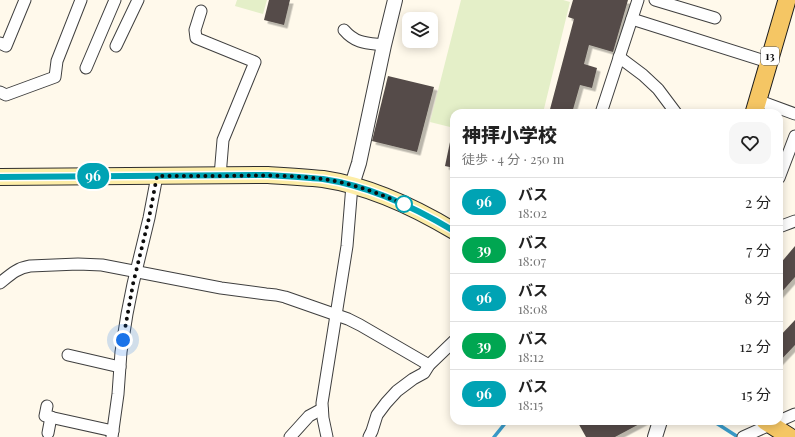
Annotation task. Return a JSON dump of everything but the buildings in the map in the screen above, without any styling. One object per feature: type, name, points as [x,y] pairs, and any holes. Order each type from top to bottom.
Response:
[{"type":"main road","name":"13","points":[[756,107],[787,0]]},
{"type":"main road","points":[[0,177],[268,175],[298,177],[352,185],[395,200],[450,229]]},
{"type":"main road","points":[[776,425],[790,437]]},
{"type":"street","points":[[0,43],[6,46],[25,0]]},
{"type":"street","points":[[0,92],[6,95],[55,77],[57,61],[81,0]]},
{"type":"street","points":[[86,68],[115,0]]},
{"type":"street","points":[[116,46],[138,0]]},
{"type":"street","points":[[327,437],[322,403],[347,246],[352,185],[359,163],[395,0]]},
{"type":"street","points":[[602,109],[638,0]]},
{"type":"street","points":[[655,0],[715,18]]},
{"type":"street","points":[[201,11],[195,30],[196,38],[255,62],[223,140],[220,176]]},
{"type":"street","points":[[632,19],[768,62]]},
{"type":"street","points":[[344,30],[350,37],[359,42],[384,45]]},
{"type":"street","points":[[619,57],[643,75],[658,89],[673,109]]},
{"type":"street","points":[[756,107],[767,109]]},
{"type":"street","points":[[783,112],[795,114]]},
{"type":"street","points":[[783,168],[795,136]]},
{"type":"street","points":[[47,406],[45,416],[112,434],[118,394],[121,352],[127,314],[157,176]]},
{"type":"street","points":[[783,226],[795,221]]},
{"type":"street","points":[[0,283],[23,267],[90,264],[136,271],[221,288],[281,296],[348,319],[429,365]]},
{"type":"street","points":[[369,437],[377,415],[386,403],[397,391],[424,373],[429,365],[450,344]]},
{"type":"street","points":[[68,355],[120,367]]},
{"type":"street","points":[[290,437],[309,416],[322,409]]},
{"type":"street","points":[[783,418],[795,414]]},
{"type":"street","points":[[48,433],[51,417]]},
{"type":"street","points":[[655,437],[659,425]]},
{"type":"street","points":[[743,437],[767,425]]},
{"type":"green space","points":[[237,0],[267,0],[263,14],[235,6]]},
{"type":"green space","points":[[461,0],[563,0],[570,2],[544,109],[450,109],[450,127],[430,122]]},
{"type":"waterway","points":[[494,437],[504,425]]},
{"type":"waterway","points":[[719,425],[738,437]]},
{"type":"bus line","name":"96","points":[[0,177],[268,175],[298,177],[352,185],[376,193],[395,200],[450,229]]},
{"type":"route","points":[[123,340],[133,284],[149,218],[157,176],[268,175],[298,177],[352,185],[405,205],[404,204]]}]
